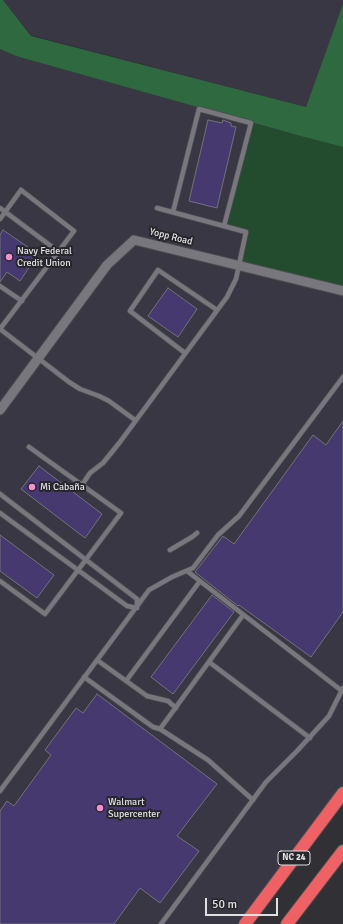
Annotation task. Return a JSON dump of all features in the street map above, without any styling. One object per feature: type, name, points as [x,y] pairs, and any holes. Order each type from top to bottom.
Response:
[{"type":"highway","name":"NC 24","points":[[245,924],[343,793]]},
{"type":"highway","points":[[287,924],[343,851]]},
{"type":"street","name":"Yopp Road","points":[[0,410],[107,266],[134,240],[343,291]]},
{"type":"lane","points":[[173,212],[199,109],[251,123],[224,226]]},
{"type":"lane","points":[[0,219],[21,190],[74,231],[0,329],[80,389],[109,401],[135,420]]},
{"type":"lane","points":[[0,208],[59,252]]},
{"type":"lane","points":[[82,485],[90,473],[103,463],[228,295],[236,279],[246,232],[157,208]]},
{"type":"lane","points":[[184,354],[130,311],[158,270],[217,310]]},
{"type":"lane","points":[[0,286],[22,301]]},
{"type":"lane","points":[[0,791],[149,590],[172,577],[193,568],[221,532],[239,516],[343,377]]},
{"type":"lane","points":[[0,581],[45,614],[121,513],[29,447]]},
{"type":"lane","points":[[0,494],[137,598],[137,608]]},
{"type":"lane","points":[[0,513],[127,606],[137,608]]},
{"type":"lane","points":[[170,550],[197,533]]},
{"type":"lane","points":[[161,924],[266,782],[310,738],[329,716],[342,689],[187,571]]},
{"type":"lane","points":[[126,681],[200,581]]},
{"type":"lane","points":[[160,729],[243,615]]},
{"type":"lane","points":[[97,660],[147,696],[168,701],[176,708]]},
{"type":"lane","points":[[209,662],[310,738]]},
{"type":"lane","points":[[84,677],[153,727],[160,729],[208,760],[253,800]]},
{"type":"shaded area","points":[[3,0],[343,0],[343,4],[306,107],[31,35]]},
{"type":"shaded area","points":[[0,49],[16,56],[343,147],[343,793],[245,924],[0,924]]},
{"type":"green space","points":[[0,0],[3,0],[31,36],[306,107],[343,4],[343,147],[16,56],[0,49]]},
{"type":"green space","points":[[251,123],[343,147],[343,291],[239,266],[246,233],[224,226]]},
{"type":"building","points":[[208,120],[222,123],[223,120],[231,123],[231,126],[236,127],[217,208],[189,201]]},
{"type":"building","points":[[3,230],[38,254],[20,281],[7,272],[0,282],[0,235]]},
{"type":"building","points":[[168,288],[197,309],[178,337],[148,316]]},
{"type":"building","points":[[343,421],[343,612],[311,657],[239,605],[238,606],[195,572],[223,536],[234,544],[313,435],[326,445]]},
{"type":"building","points":[[39,466],[102,514],[85,538],[21,489]]},
{"type":"building","points":[[0,535],[54,575],[37,598],[0,571]]},
{"type":"building","points":[[212,595],[234,612],[173,694],[151,677]]},
{"type":"building","name":"Walmart Supercenter","points":[[97,694],[217,784],[177,836],[199,851],[160,903],[140,888],[114,924],[0,924],[0,811],[7,801],[14,806],[51,755],[45,750],[76,708],[83,713]]},
{"type":"place","name":"Navy Federal Credit Union","points":[[9,257]]},
{"type":"place","name":"Mi Cabaña","points":[[32,487]]},
{"type":"place","name":"Walmart Supercenter","points":[[100,808]]}]
